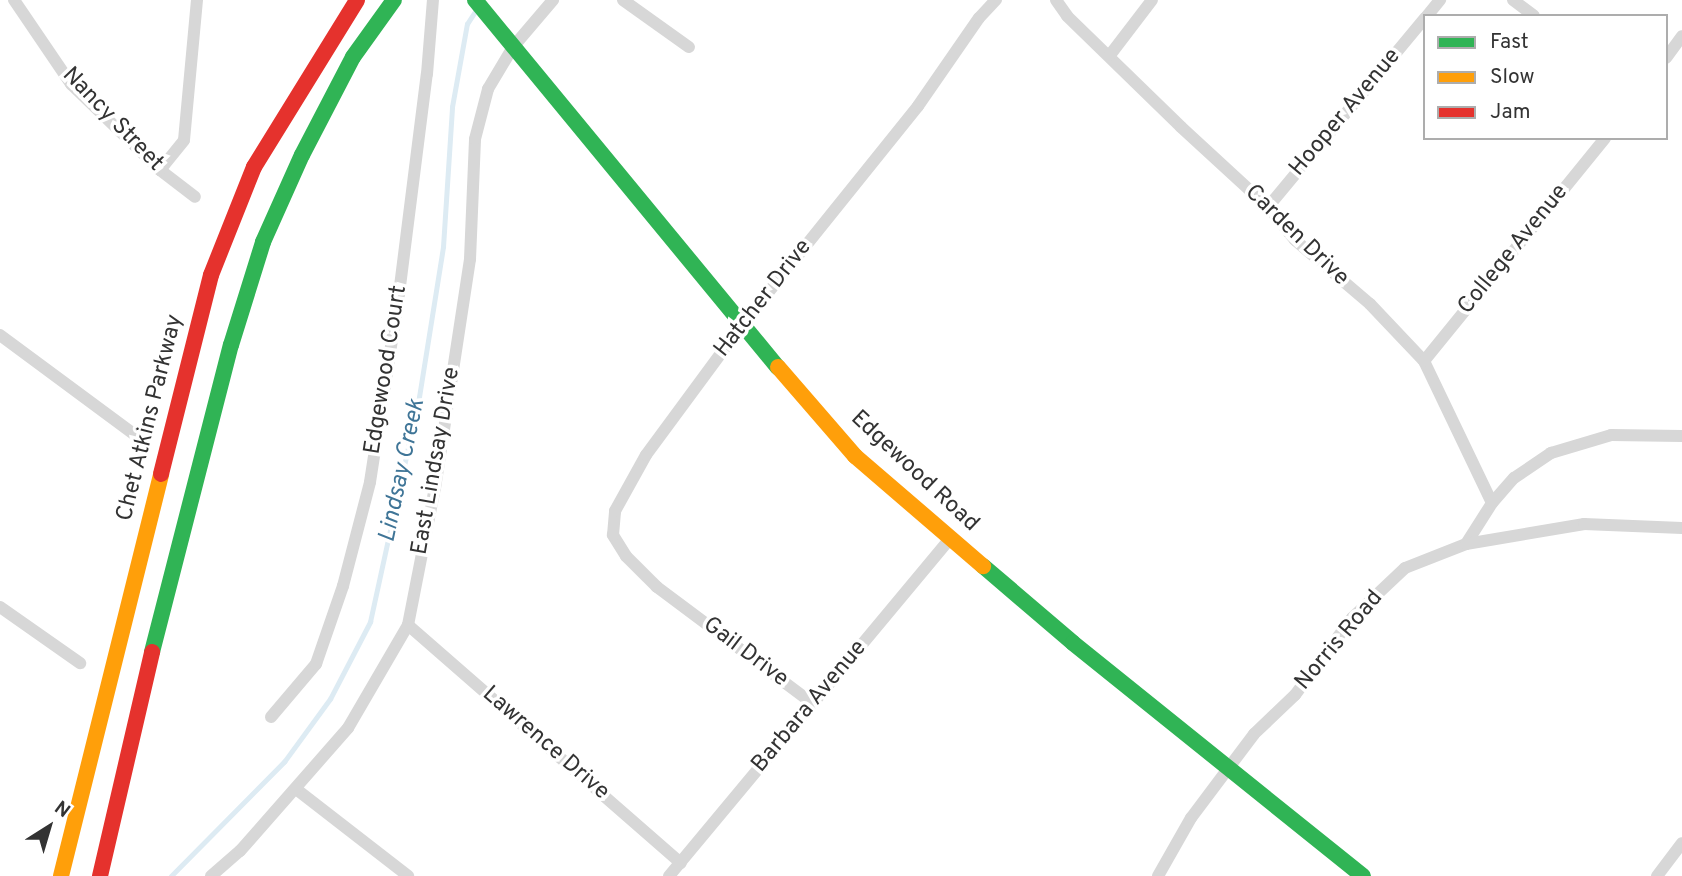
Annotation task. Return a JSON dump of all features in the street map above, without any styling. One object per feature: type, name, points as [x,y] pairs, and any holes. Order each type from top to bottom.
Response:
[{"type":"main road","name":"Chet Atkins Parkway","points":[[61,876],[211,275],[254,167],[357,0]]},
{"type":"main road","name":"Edgewood Road","points":[[475,0],[674,238],[742,325],[855,456],[1073,643],[1363,876]]},
{"type":"main road","points":[[100,876],[175,554],[230,345],[263,242],[302,155],[353,57],[391,4]]},
{"type":"street","name":"Nancy Street","points":[[14,0],[71,84],[160,170],[195,197]]},
{"type":"street","points":[[160,170],[184,140],[197,0]]},
{"type":"street","name":"Edgewood Court","points":[[271,717],[316,664],[343,586],[370,482],[400,289],[427,74],[433,0]]},
{"type":"street","name":"East Lindsay Drive","points":[[211,876],[240,850],[348,728],[408,625],[435,488],[468,272],[475,139],[488,89],[513,47],[553,0]]},
{"type":"street","points":[[623,0],[689,47]]},
{"type":"street","name":"Hatcher Drive","points":[[678,603],[626,556],[613,534],[615,511],[646,455],[742,325],[918,106],[979,18],[996,0]]},
{"type":"street","name":"Carden Drive","points":[[1056,0],[1067,16],[1268,207],[1295,240],[1370,304],[1424,361],[1492,503]]},
{"type":"street","points":[[1110,55],[1152,0]]},
{"type":"street","name":"Hooper Avenue","points":[[1428,14],[1440,0]]},
{"type":"street","points":[[1513,0],[1531,14]]},
{"type":"street","name":"Hooper Avenue","points":[[1268,207],[1423,21]]},
{"type":"street","points":[[1668,55],[1682,36]]},
{"type":"street","name":"College Avenue","points":[[1424,361],[1603,140]]},
{"type":"street","points":[[0,335],[138,436]]},
{"type":"street","points":[[1466,544],[1492,503],[1514,478],[1551,453],[1611,435],[1682,436]]},
{"type":"street","name":"Norris Road","points":[[1158,876],[1191,818],[1228,766],[1254,734],[1295,695],[1352,618],[1405,568],[1466,544],[1584,524],[1682,528]]},
{"type":"street","name":"Barbara Avenue","points":[[669,876],[951,538]]},
{"type":"street","name":"Gail Drive","points":[[678,603],[812,703]]},
{"type":"street","points":[[0,607],[80,663]]},
{"type":"street","name":"Lawrence Drive","points":[[408,625],[681,863]]},
{"type":"street","points":[[296,789],[408,876]]},
{"type":"street","points":[[1657,876],[1680,850]]},
{"type":"waterway","name":"Lindsay Creek","points":[[171,876],[284,762],[330,699],[370,622],[419,397],[443,247],[452,107],[467,24],[476,10]]},
{"type":"traffic: fast","points":[[152,652],[231,345],[263,242],[302,155],[353,57],[394,0]]},
{"type":"traffic: fast","points":[[475,0],[778,367]]},
{"type":"traffic: fast","points":[[983,566],[1073,643],[1363,876]]},
{"type":"traffic: slow","points":[[778,367],[855,456],[983,566]]},
{"type":"traffic: slow","points":[[61,876],[161,474]]},
{"type":"traffic: jam","points":[[161,474],[211,275],[254,167],[357,0]]},
{"type":"traffic: jam","points":[[100,876],[152,652]]}]
